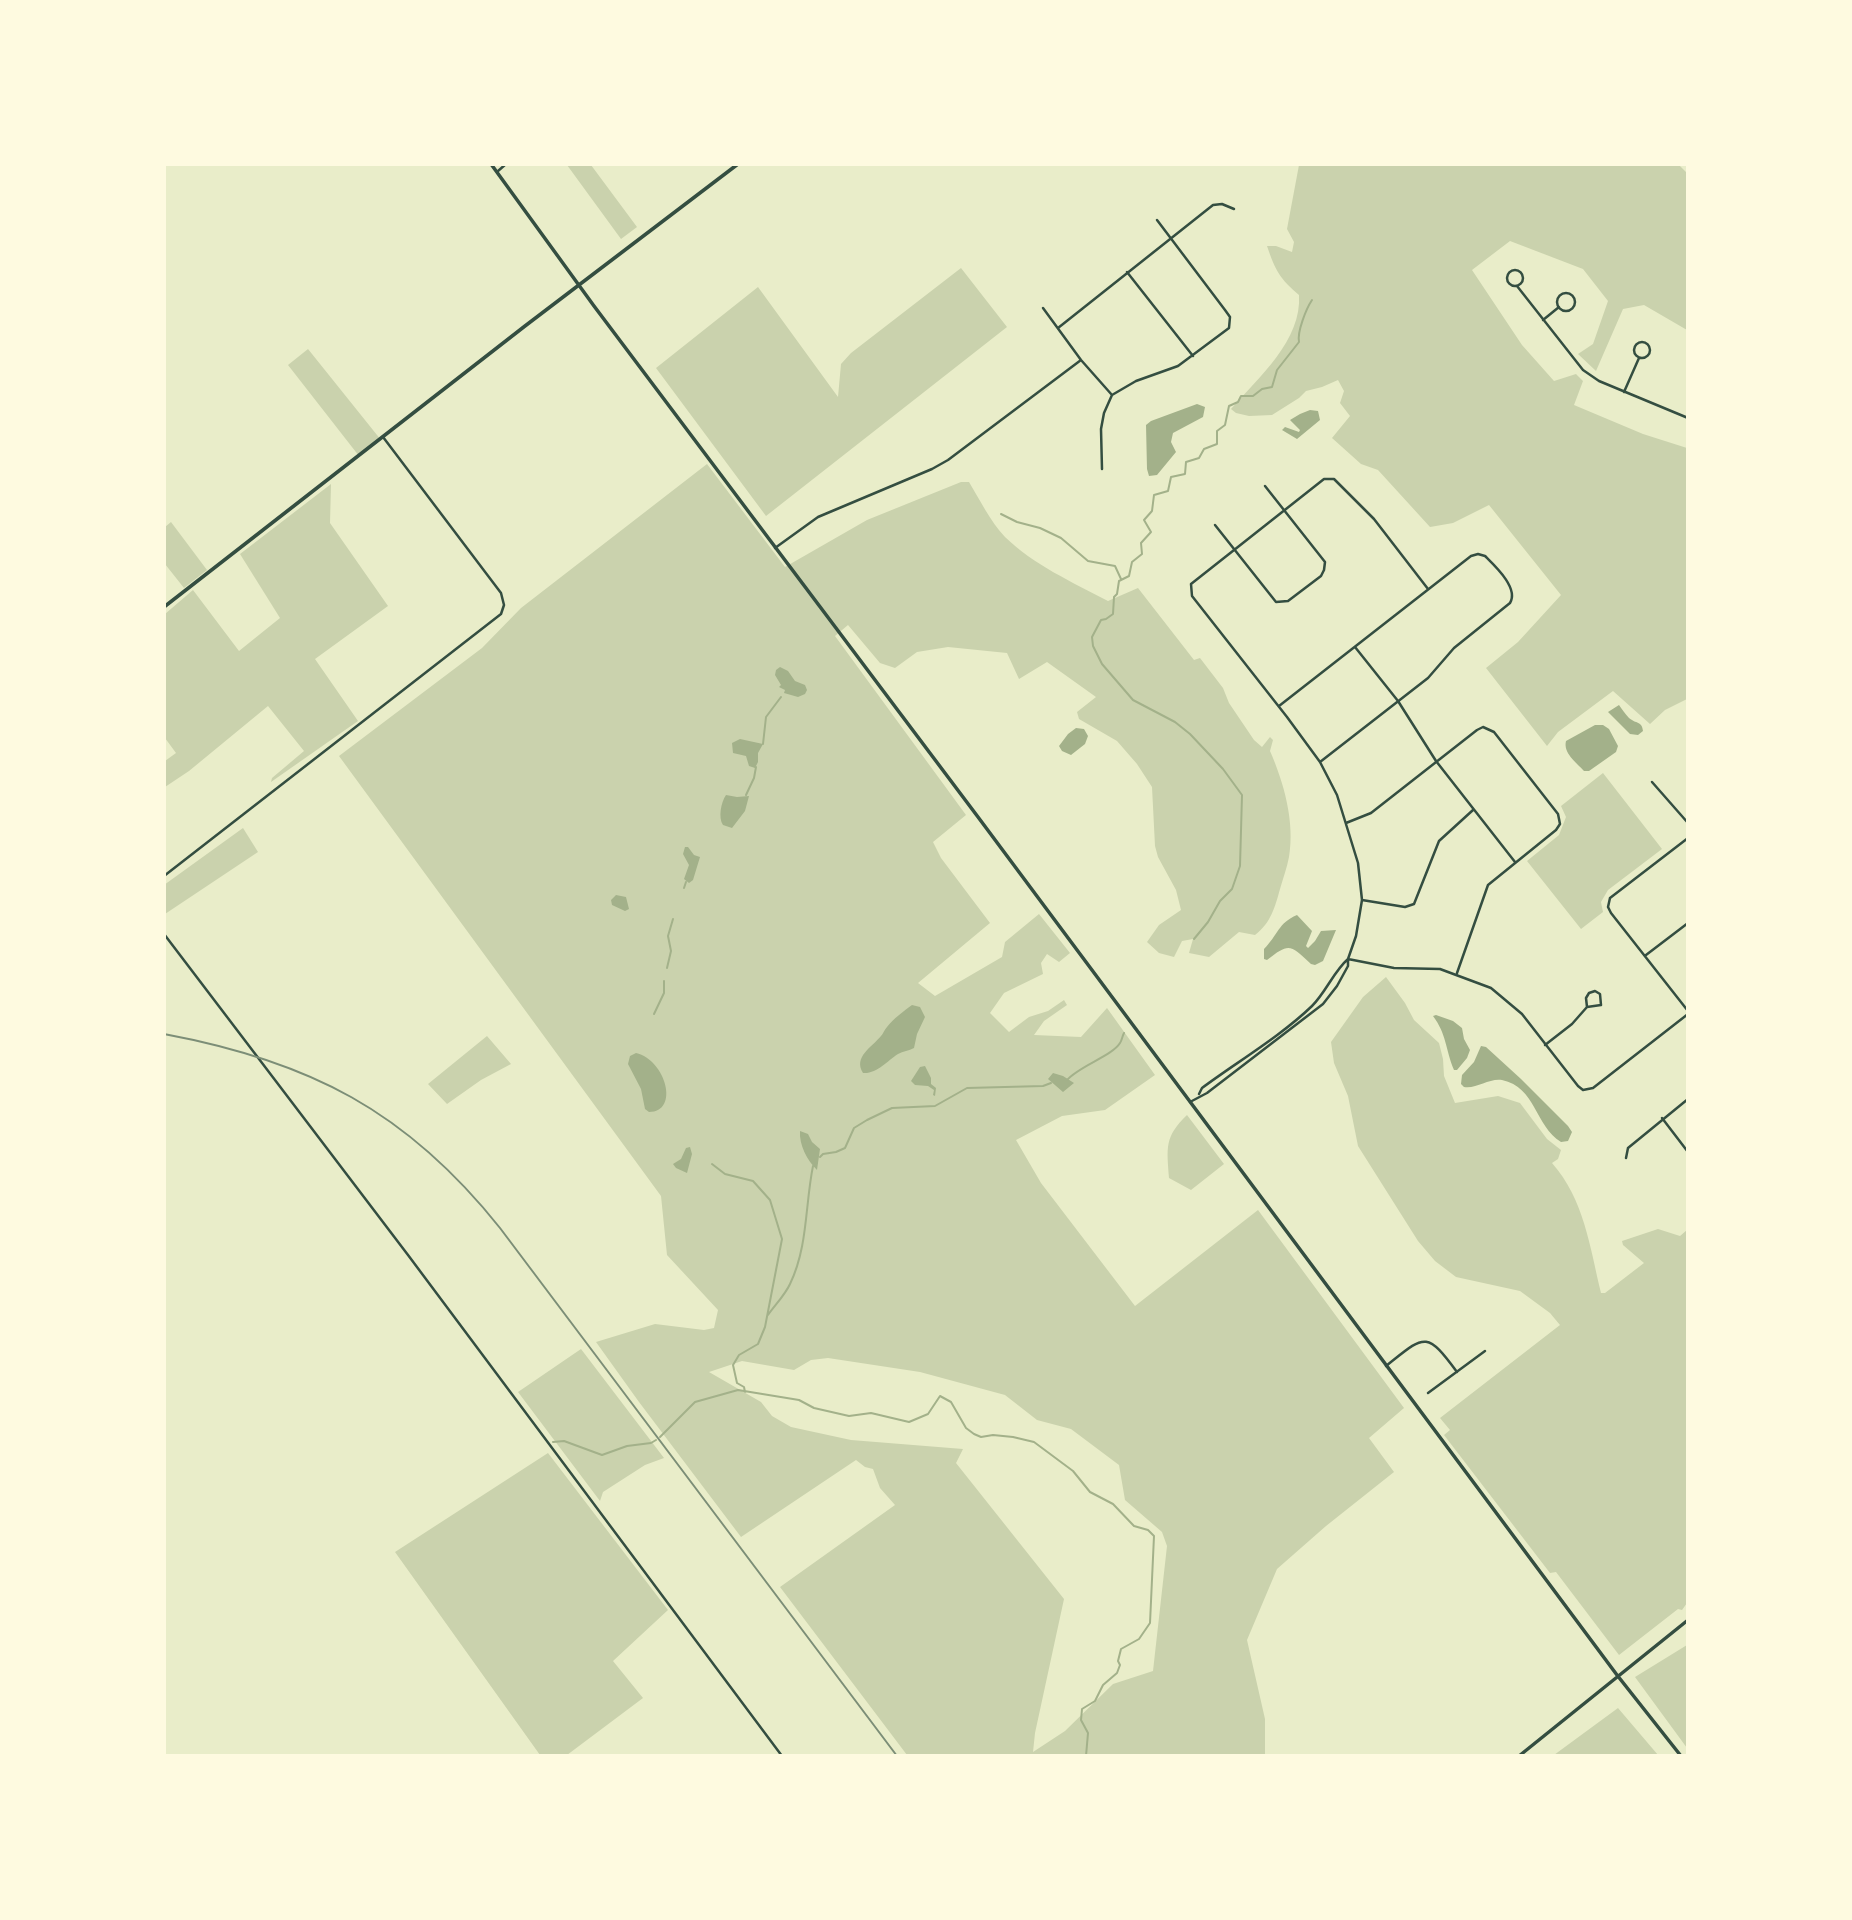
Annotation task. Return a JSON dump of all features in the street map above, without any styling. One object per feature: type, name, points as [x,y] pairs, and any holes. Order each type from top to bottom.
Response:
[{"type":"main road","points":[[491,164],[579,286],[1616,1675],[1681,1755]]},
{"type":"main road","points":[[164,607],[738,164]]},
{"type":"main road","points":[[1519,1755],[1688,1620]]},
{"type":"street","points":[[496,172],[506,164]]},
{"type":"street","points":[[1058,328],[1213,205],[1222,204],[1234,209]]},
{"type":"street","points":[[1102,469],[1101,429],[1112,395],[1136,381],[1178,366],[1228,328],[1230,317],[1157,220]]},
{"type":"street","points":[[1517,286],[1523,281],[1523,275],[1512,270],[1507,276],[1507,282],[1517,286],[1583,370],[1599,381],[1688,418]]},
{"type":"street","points":[[1127,272],[1193,356]]},
{"type":"street","points":[[1561,295],[1572,295],[1575,303],[1572,308],[1567,311],[1559,307],[1557,302],[1561,295]]},
{"type":"street","points":[[1043,307],[1081,359],[1112,395]]},
{"type":"street","points":[[1543,320],[1559,307]]},
{"type":"street","points":[[1624,392],[1639,358],[1648,355],[1650,351],[1647,344],[1642,342],[1635,346],[1634,352],[1639,358]]},
{"type":"street","points":[[775,548],[818,517],[920,475],[948,460],[1081,359]]},
{"type":"street","points":[[164,876],[501,614],[504,605],[501,593],[383,437]]},
{"type":"street","points":[[1199,1095],[1202,1088],[1314,1004],[1348,959],[1356,936],[1362,900],[1361,877],[1331,781],[1279,706],[1190,592],[1194,580],[1324,479],[1334,480],[1374,519],[1428,589]]},
{"type":"street","points":[[1215,524],[1276,602],[1285,603],[1299,593],[1321,576],[1325,562],[1265,486]]},
{"type":"street","points":[[1279,706],[1471,556],[1482,554],[1512,588],[1513,597],[1510,603],[1454,648],[1428,678],[1320,762]]},
{"type":"street","points":[[1355,647],[1398,701],[1436,761],[1515,862]]},
{"type":"street","points":[[1346,823],[1371,813],[1483,727],[1494,732],[1560,819],[1556,830],[1488,885],[1457,973]]},
{"type":"street","points":[[1652,782],[1688,823]]},
{"type":"street","points":[[1362,900],[1405,907],[1414,904],[1438,841],[1473,810]]},
{"type":"street","points":[[1348,959],[1394,968],[1433,967],[1457,973],[1500,994],[1518,1010],[1578,1086],[1590,1090],[1688,1012],[1608,907],[1610,898],[1688,838]]},
{"type":"street","points":[[1645,956],[1688,923]]},
{"type":"street","points":[[164,934],[782,1755]]},
{"type":"street","points":[[1190,1102],[1207,1093],[1323,1004],[1343,976],[1348,959]]},
{"type":"street","points":[[1545,1045],[1572,1024],[1587,1007],[1588,994],[1595,991],[1600,994],[1601,1005],[1587,1007]]},
{"type":"street","points":[[1241,1059],[1245,1064]]},
{"type":"street","points":[[1626,1158],[1628,1148],[1688,1099]]},
{"type":"street","points":[[1662,1118],[1688,1152]]},
{"type":"street","points":[[1386,1366],[1416,1342],[1430,1341],[1438,1346],[1457,1372]]},
{"type":"street","points":[[1428,1394],[1485,1351]]},
{"type":"shaded area","points":[[1678,164],[1687,173],[1687,330],[1644,305],[1623,309],[1596,371],[1578,354],[1593,344],[1608,301],[1583,269],[1510,241],[1472,270],[1522,345],[1554,381],[1576,374],[1583,381],[1574,405],[1643,434],[1687,448],[1687,699],[1665,710],[1650,724],[1613,691],[1558,732],[1547,746],[1486,668],[1518,642],[1561,595],[1489,505],[1453,523],[1430,527],[1378,470],[1361,464],[1332,438],[1350,416],[1340,403],[1344,391],[1338,380],[1306,391],[1272,415],[1249,416],[1231,409],[1277,357],[1294,327],[1299,295],[1279,274],[1267,246],[1276,246],[1292,252],[1294,242],[1287,229],[1299,165]]},
{"type":"shaded area","points":[[567,165],[591,165],[637,227],[621,239]]},
{"type":"shaded area","points":[[961,268],[1007,327],[766,516],[656,368],[758,287],[838,397],[841,364],[851,353]]},
{"type":"shaded area","points":[[308,349],[381,440],[359,456],[288,365]]},
{"type":"shaded area","points":[[1197,404],[1205,407],[1203,417],[1173,433],[1171,442],[1176,452],[1157,475],[1149,476],[1146,425]]},
{"type":"shaded area","points":[[1310,410],[1318,411],[1320,420],[1297,439],[1282,430],[1285,427],[1299,432],[1290,420]]},
{"type":"shaded area","points":[[707,464],[785,567],[867,520],[961,482],[969,482],[1005,537],[1041,565],[1108,601],[1138,588],[1194,660],[1200,658],[1223,688],[1229,703],[1254,740],[1262,747],[1270,737],[1273,740],[1270,751],[1280,776],[1291,830],[1289,857],[1272,914],[1255,935],[1239,932],[1209,957],[1189,953],[1193,939],[1182,941],[1174,957],[1159,953],[1147,942],[1159,925],[1181,910],[1176,890],[1155,846],[1152,787],[1117,741],[1079,719],[1077,712],[1096,697],[1047,662],[1019,679],[1007,653],[948,647],[917,652],[895,668],[880,663],[848,625],[835,636],[966,815],[933,842],[941,858],[990,923],[918,983],[935,996],[1002,957],[1005,942],[1039,914],[1070,953],[1059,962],[1047,954],[1041,963],[1043,974],[1004,993],[990,1013],[1009,1032],[1029,1017],[1048,1011],[1064,1000],[1067,1005],[1044,1021],[1034,1035],[1081,1037],[1107,1008],[1155,1075],[1105,1110],[1062,1116],[1016,1140],[1041,1183],[1135,1306],[1258,1210],[1404,1408],[1369,1438],[1394,1472],[1277,1569],[1247,1640],[1265,1719],[1265,1755],[907,1755],[780,1587],[895,1505],[880,1488],[873,1469],[856,1460],[741,1537],[596,1342],[655,1324],[704,1330],[714,1328],[718,1310],[667,1255],[661,1196],[339,756],[482,648],[521,608]],"holes":[[[828,1358],[920,1372],[1005,1395],[1037,1420],[1071,1429],[1119,1465],[1125,1500],[1162,1532],[1167,1546],[1153,1671],[1113,1684],[1065,1731],[1033,1752],[1064,1599],[956,1463],[963,1449],[851,1440],[791,1427],[772,1416],[761,1402],[709,1372],[742,1361],[794,1370],[811,1360]]]},
{"type":"shaded area","points":[[331,484],[330,523],[388,606],[315,659],[358,721],[271,782],[272,778],[304,751],[268,706],[189,771],[165,787],[165,761],[176,753],[165,738],[165,614],[193,590],[239,651],[280,618],[240,554]]},
{"type":"shaded area","points":[[171,522],[207,570],[184,588],[165,564],[165,527]]},
{"type":"shaded area","points":[[780,667],[788,671],[795,681],[805,685],[805,694],[798,697],[784,693],[785,690],[779,687],[781,685],[775,675]]},
{"type":"shaded area","points":[[1619,705],[1629,718],[1641,726],[1643,731],[1638,735],[1630,734],[1608,712]]},
{"type":"shaded area","points":[[1595,725],[1603,725],[1609,729],[1618,746],[1616,752],[1589,771],[1584,771],[1568,753],[1566,741]]},
{"type":"shaded area","points":[[1076,728],[1084,729],[1088,736],[1085,744],[1071,755],[1062,751],[1059,746]]},
{"type":"shaded area","points":[[740,739],[763,744],[755,768],[749,766],[746,756],[733,753],[732,743]]},
{"type":"shaded area","points":[[1603,773],[1662,849],[1608,890],[1601,902],[1603,912],[1581,929],[1527,861],[1559,835],[1566,817],[1561,806]]},
{"type":"shaded area","points":[[726,795],[749,796],[745,811],[732,828],[723,825],[721,818]]},
{"type":"shaded area","points":[[243,828],[258,852],[165,914],[164,885]]},
{"type":"shaded area","points":[[685,847],[700,857],[693,880],[689,883],[684,879],[689,865],[683,854]]},
{"type":"shaded area","points":[[616,895],[626,897],[629,909],[625,911],[612,905],[611,900]]},
{"type":"shaded area","points":[[1297,915],[1312,931],[1306,946],[1308,948],[1321,931],[1336,930],[1323,961],[1311,964],[1290,948],[1264,959],[1264,949],[1282,926]]},
{"type":"shaded area","points":[[1386,977],[1414,1020],[1439,1043],[1444,1076],[1455,1103],[1498,1096],[1520,1103],[1547,1139],[1561,1150],[1558,1159],[1552,1163],[1572,1192],[1579,1208],[1601,1293],[1605,1293],[1644,1263],[1623,1245],[1622,1241],[1658,1229],[1680,1236],[1687,1230],[1687,1603],[1682,1610],[1678,1609],[1619,1655],[1556,1572],[1550,1573],[1444,1435],[1450,1430],[1440,1418],[1560,1325],[1550,1313],[1520,1291],[1456,1277],[1435,1261],[1418,1241],[1358,1146],[1348,1096],[1334,1063],[1331,1042],[1363,997]]},
{"type":"shaded area","points":[[912,1005],[920,1007],[925,1017],[914,1048],[898,1054],[877,1069],[863,1073],[860,1062],[862,1057],[892,1021]]},
{"type":"shaded area","points":[[1433,1016],[1453,1021],[1462,1028],[1470,1050],[1457,1070],[1454,1070],[1438,1023]]},
{"type":"shaded area","points":[[487,1036],[511,1064],[481,1080],[447,1104],[428,1084]]},
{"type":"shaded area","points":[[1481,1046],[1486,1047],[1521,1079],[1568,1126],[1572,1132],[1568,1141],[1561,1142],[1552,1135],[1529,1098],[1513,1084],[1497,1080],[1469,1087],[1461,1084],[1462,1075],[1474,1062]]},
{"type":"shaded area","points":[[636,1053],[655,1065],[661,1075],[666,1095],[659,1110],[649,1112],[645,1109],[641,1089],[628,1064],[630,1056]]},
{"type":"shaded area","points":[[925,1066],[931,1084],[936,1088],[935,1096],[934,1090],[928,1086],[915,1085],[911,1081],[920,1067]]},
{"type":"shaded area","points":[[1053,1073],[1074,1083],[1063,1092],[1048,1079]]},
{"type":"shaded area","points":[[1187,1115],[1224,1164],[1191,1190],[1169,1178],[1169,1143],[1174,1130]]},
{"type":"shaded area","points":[[800,1131],[808,1134],[820,1149],[817,1170],[804,1152]]},
{"type":"shaded area","points":[[690,1147],[692,1154],[687,1173],[673,1164],[681,1159],[686,1148]]},
{"type":"shaded area","points":[[581,1349],[664,1458],[645,1465],[603,1492],[600,1501],[518,1392]]},
{"type":"shaded area","points":[[548,1453],[668,1610],[613,1661],[643,1698],[567,1755],[540,1755],[395,1552]]},
{"type":"shaded area","points":[[1687,1645],[1687,1748],[1635,1677]]},
{"type":"shaded area","points":[[1618,1708],[1658,1755],[1554,1755]]},
{"type":"waterway","points":[[1194,939],[1220,901],[1232,889],[1240,866],[1242,795],[1223,769],[1190,734],[1175,722],[1133,700],[1102,664],[1093,646],[1092,637],[1101,620],[1113,614],[1119,581],[1129,576],[1132,562],[1142,554],[1141,543],[1151,532],[1144,520],[1152,511],[1154,495],[1168,491],[1171,477],[1185,474],[1186,462],[1199,458],[1204,449],[1217,444],[1217,431],[1225,425],[1229,406],[1238,402],[1241,396],[1253,396],[1262,389],[1272,387],[1277,370],[1299,342],[1302,321],[1312,300]]},
{"type":"waterway","points":[[1001,514],[1061,538],[1088,561],[1115,566],[1121,579]]},
{"type":"waterway","points":[[763,744],[766,717],[781,697]]},
{"type":"waterway","points":[[746,795],[756,767]]},
{"type":"waterway","points":[[684,888],[686,882]]},
{"type":"waterway","points":[[667,968],[671,951],[668,936],[673,919]]},
{"type":"waterway","points":[[654,1014],[664,993],[664,981]]},
{"type":"waterway","points":[[1067,1080],[1116,1048],[1124,1033]]},
{"type":"waterway","points":[[820,1157],[845,1148],[854,1128],[892,1108],[935,1106],[967,1088],[1043,1086],[1051,1083]]},
{"type":"waterway","points":[[712,1164],[725,1174],[753,1181],[770,1200],[782,1239],[765,1327],[758,1344],[739,1355],[733,1365],[737,1383],[744,1387],[745,1392]]},
{"type":"waterway","points":[[768,1315],[788,1288],[796,1270],[803,1241],[813,1166]]},
{"type":"waterway","points":[[660,1437],[695,1402],[738,1390],[799,1400],[814,1408],[849,1416],[871,1413],[909,1422],[928,1414],[940,1396],[951,1402],[966,1428],[974,1434],[981,1437],[1013,1437],[1034,1442],[1073,1471],[1090,1492],[1113,1504],[1134,1526],[1148,1530],[1154,1536],[1150,1623],[1139,1639],[1121,1649],[1117,1673],[1103,1685],[1095,1701],[1082,1709],[1081,1720],[1088,1733],[1086,1756]]},
{"type":"waterway","points":[[553,1442],[564,1441],[602,1455],[656,1440]]},
{"type":"railway","points":[[164,1034],[265,1059],[310,1076],[352,1097],[391,1122],[429,1152],[465,1187],[500,1228],[897,1756]]}]
